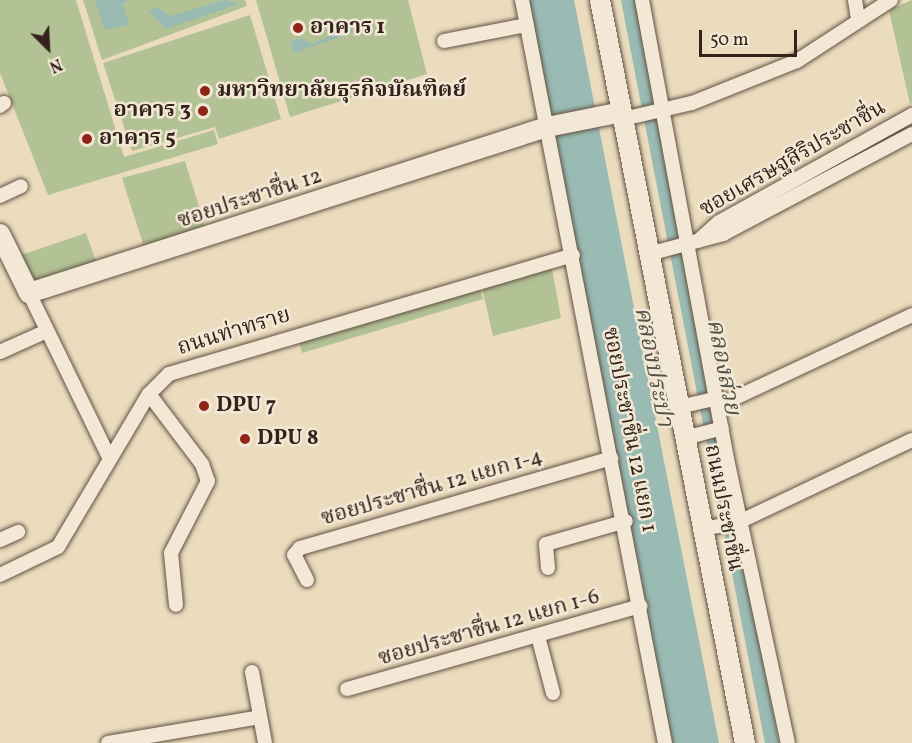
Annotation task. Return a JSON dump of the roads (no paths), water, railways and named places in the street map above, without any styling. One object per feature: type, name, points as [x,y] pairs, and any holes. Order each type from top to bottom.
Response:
[{"type":"main road","name":"ถนนประชาชื่น","points":[[600,0],[623,115],[658,251],[693,435],[745,743]]},
{"type":"main road","name":"ซอยประชาชื่น 12","points":[[29,293],[548,127],[623,115]]},
{"type":"main road","points":[[0,234],[29,293]]},
{"type":"street","name":"ซอยประชาชื่น 12 แยก 1","points":[[522,0],[611,458],[626,521],[665,743]]},
{"type":"street","points":[[642,0],[659,111],[690,244],[719,429],[788,743]]},
{"type":"street","points":[[855,0],[858,20]]},
{"type":"street","points":[[623,115],[659,111],[797,60],[891,0]]},
{"type":"street","points":[[444,41],[526,25]]},
{"type":"street","name":"ซอยเศรษฐสิริประชาชื่น","points":[[690,244],[708,230],[774,190],[912,115]]},
{"type":"street","name":"ซอยเศรษฐสิริประชาชื่น","points":[[658,251],[723,234],[912,134]]},
{"type":"street","points":[[0,196],[21,186]]},
{"type":"street","name":"ถนนท่าทราย","points":[[0,575],[57,547],[109,457],[149,394],[169,374],[195,364],[573,255]]},
{"type":"street","points":[[29,293],[109,457]]},
{"type":"street","points":[[687,405],[716,401],[912,315]]},
{"type":"street","points":[[0,352],[47,331]]},
{"type":"street","points":[[149,394],[202,464],[208,481],[171,553],[176,605]]},
{"type":"street","points":[[693,435],[719,429]]},
{"type":"street","points":[[709,527],[740,521],[912,440]]},
{"type":"street","name":"ซอยประชาชื่น 12 แยก 1-4","points":[[307,580],[294,555],[300,548],[611,458]]},
{"type":"street","points":[[548,568],[546,544],[626,521]]},
{"type":"street","points":[[0,540],[18,532]]},
{"type":"street","name":"ซอยประชาชื่น 12 แยก 1-6","points":[[347,689],[641,606]]},
{"type":"street","points":[[538,636],[553,693]]},
{"type":"street","points":[[252,672],[265,743]]},
{"type":"street","points":[[108,743],[260,717]]},
{"type":"water","points":[[95,0],[131,0],[122,3],[129,25],[105,30]]},
{"type":"water","points":[[224,0],[239,4],[166,29],[149,11],[157,7],[171,16]]},
{"type":"water","points":[[527,0],[574,0],[719,743],[671,743]]},
{"type":"water","points":[[350,26],[354,32],[294,53],[291,47],[292,41],[302,38],[312,44]]},
{"type":"waterway","name":"คลองส่วย","points":[[628,0],[772,743]]},
{"type":"place","name":"อาคาร 1","points":[[298,28]]},
{"type":"place","name":"มหาวิทยาลัยธุรกิจบัณฑิตย์","points":[[205,91]]},
{"type":"place","name":"อาคาร 3","points":[[203,111]]},
{"type":"place","name":"อาคาร 5","points":[[87,139]]},
{"type":"place","name":"DPU 7","points":[[204,406]]},
{"type":"place","name":"DPU 8","points":[[245,439]]},
{"type":"water label","name":"คลองประปา","points":[[652,367]]}]
